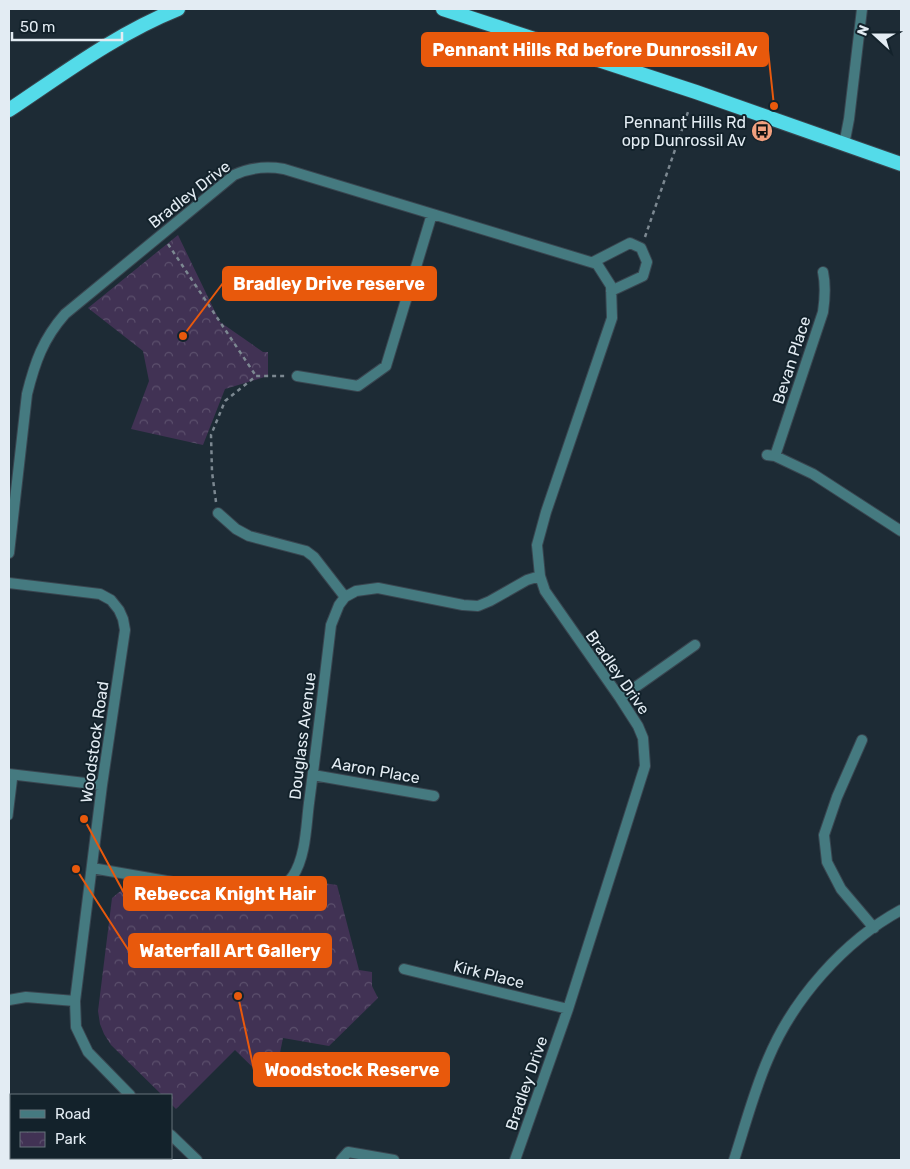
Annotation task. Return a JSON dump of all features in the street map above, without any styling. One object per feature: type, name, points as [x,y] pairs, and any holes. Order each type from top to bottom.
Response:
[{"type":"highway","points":[[9,110],[109,43],[154,18],[178,9]]},
{"type":"highway","points":[[442,9],[696,92],[901,164]]},
{"type":"street","points":[[844,144],[849,119],[862,9]]},
{"type":"street","name":"Bradley Drive","points":[[9,553],[27,394],[33,370],[44,342],[52,328],[65,314],[234,175],[264,167],[284,169],[598,264],[611,286],[612,318],[546,512],[537,545],[540,576],[544,591],[638,726],[643,738],[645,766],[568,1009],[515,1160]]},
{"type":"street","points":[[297,376],[358,386],[386,366],[432,214]]},
{"type":"street","points":[[593,262],[630,243],[641,248],[647,262],[643,276],[612,291]]},
{"type":"street","name":"Bevan Place","points":[[823,272],[826,295],[823,312],[771,455],[813,474],[901,531]]},
{"type":"street","points":[[218,513],[236,530],[249,536],[306,551],[314,557],[345,597],[356,590],[378,588],[463,605],[478,606],[527,580],[540,576]]},
{"type":"street","name":"Woodstock Road","points":[[9,583],[100,594],[111,600],[121,614],[124,630],[102,785],[75,1001],[76,1027],[88,1052],[129,1094]]},
{"type":"street","name":"Douglass Avenue","points":[[92,868],[253,896],[264,896],[281,889],[292,877],[300,862],[313,775],[331,624],[345,597]]},
{"type":"street","points":[[620,698],[695,644]]},
{"type":"street","points":[[862,740],[824,835],[828,862],[840,889],[874,928]]},
{"type":"street","points":[[11,775],[102,785]]},
{"type":"street","name":"Aaron Place","points":[[313,775],[434,796]]},
{"type":"street","points":[[734,1160],[768,1058],[780,1033],[796,1008],[817,979],[846,950],[901,910]]},
{"type":"street","name":"Kirk Place","points":[[404,968],[568,1009]]},
{"type":"street","points":[[9,1000],[26,997],[75,1001]]},
{"type":"street","points":[[172,1136],[197,1160]]},
{"type":"street","points":[[341,1160],[348,1152],[394,1160]]},
{"type":"lane","points":[[9,816],[11,775]]},
{"type":"path","points":[[641,248],[688,112]]},
{"type":"path","points":[[162,234],[256,376]]},
{"type":"path","points":[[218,513],[212,472],[211,435],[224,401],[256,376],[297,376]]},
{"type":"green space","points":[[178,235],[220,322],[263,352],[268,352],[268,376],[225,389],[203,445],[131,429],[149,381],[143,351],[88,308]]},
{"type":"green space","points":[[310,881],[337,885],[359,970],[372,972],[372,986],[378,998],[329,1046],[283,1038],[273,1087],[235,1050],[176,1109],[172,1105],[172,1094],[161,1094],[111,1045],[100,1024],[98,1011],[112,898],[123,889],[254,911],[281,906],[304,889]]},
{"type":"place","name":"Pennant Hills Rd before Dunrossil Av","points":[[774,106]]},
{"type":"place","name":"Pennant Hills Rd opp Dunrossil Av","points":[[762,131]]},
{"type":"place","name":"Bradley Drive reserve","points":[[183,336]]},
{"type":"place","name":"Rebecca Knight Hair","points":[[84,819]]},
{"type":"place","name":"Waterfall Art Gallery","points":[[76,869]]},
{"type":"place","name":"Woodstock Reserve","points":[[238,996]]}]
